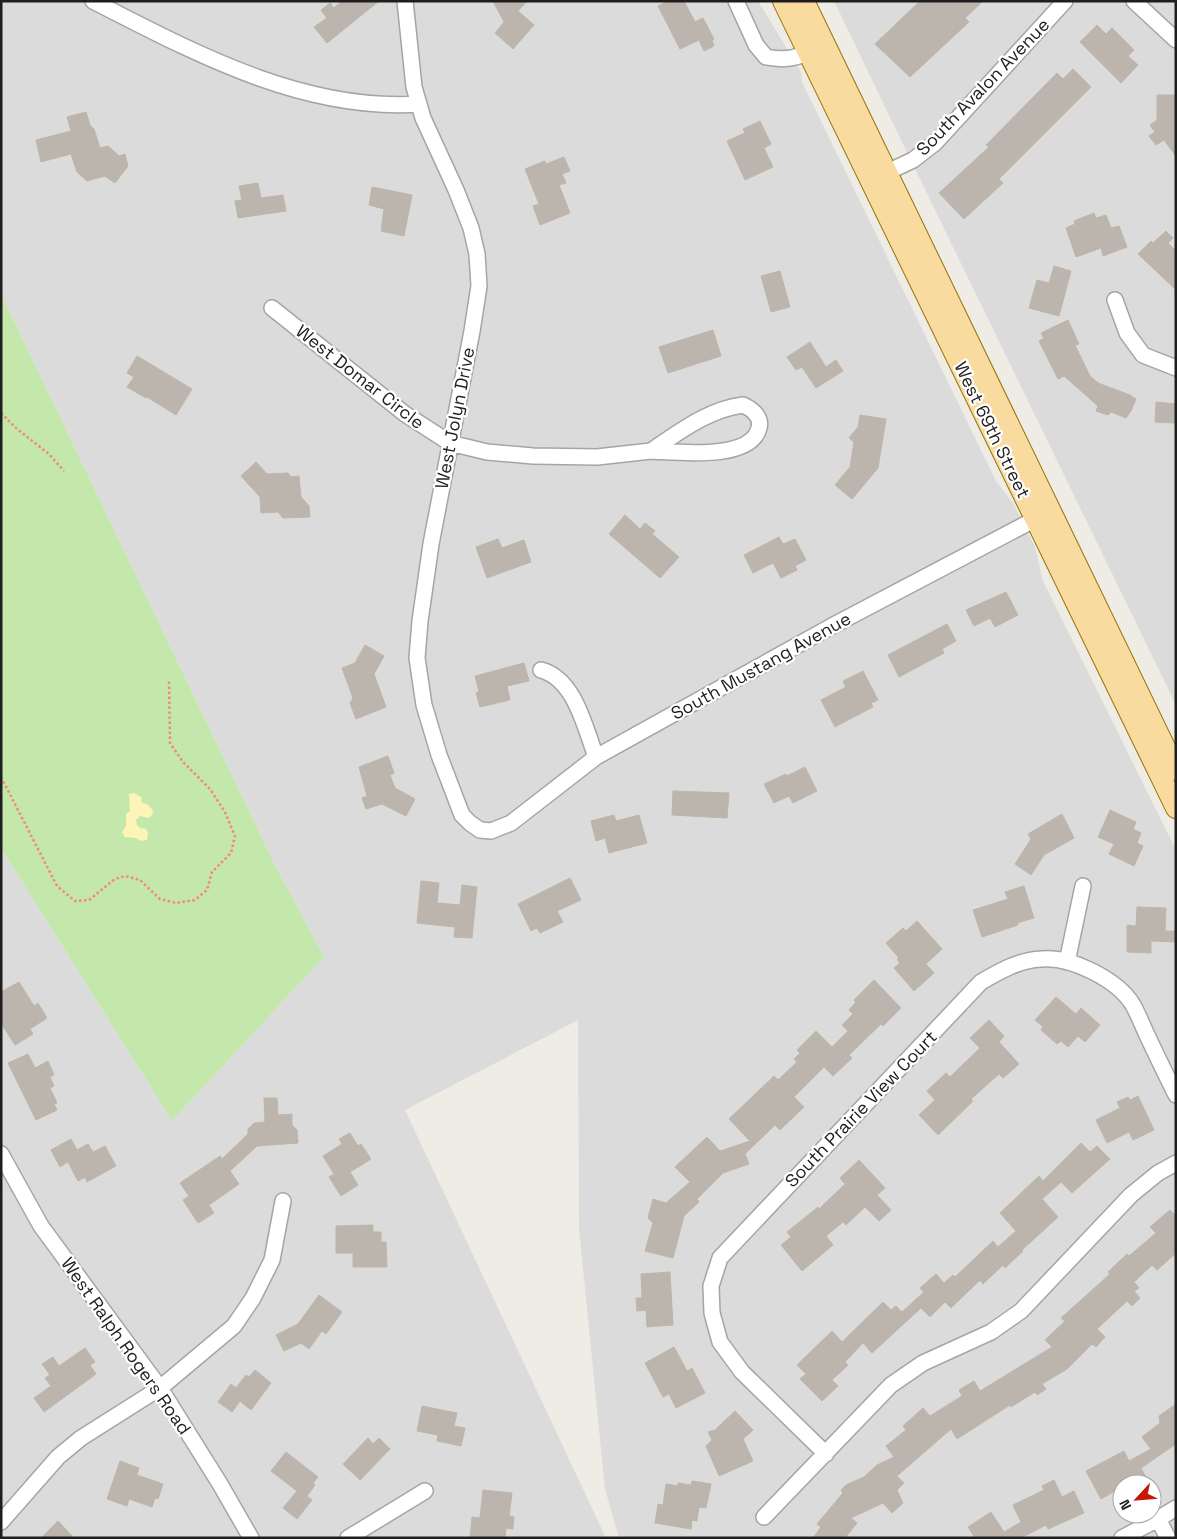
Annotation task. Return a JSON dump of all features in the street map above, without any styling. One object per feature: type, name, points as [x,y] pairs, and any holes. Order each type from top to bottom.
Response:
[{"type":"main road","name":"West 69th Street","points":[[783,1],[817,48],[1043,515],[1176,808]]},
{"type":"main road","name":"West 69th Street","points":[[804,1],[817,48]]},
{"type":"main road","name":"West 69th Street","points":[[1043,515],[1176,770]]},
{"type":"street","points":[[93,1],[212,59],[300,91],[342,101],[400,106],[419,104]]},
{"type":"street","name":"West Jolyn Drive","points":[[404,1],[414,87],[423,118],[468,220],[477,254],[479,286],[431,544],[420,621],[417,658],[424,705],[452,794],[462,815],[480,830]]},
{"type":"street","points":[[736,1],[756,45],[766,57],[781,60],[797,57],[817,48]]},
{"type":"street","name":"South Avalon Avenue","points":[[879,176],[913,160],[935,143],[1064,1]]},
{"type":"street","points":[[1134,1],[1176,40]]},
{"type":"street","points":[[1115,300],[1127,333],[1143,355],[1176,368]]},
{"type":"street","name":"West Domar Circle","points":[[272,308],[405,414],[450,443],[488,452],[533,456],[597,457],[651,450]]},
{"type":"street","points":[[743,405],[752,409],[758,417],[760,424],[757,434],[749,443],[733,450],[707,452],[651,450],[709,415],[731,406],[743,405]]},
{"type":"street","name":"South Mustang Avenue","points":[[480,830],[491,831],[511,823],[596,757],[832,626],[1043,515]]},
{"type":"street","points":[[541,670],[559,678],[567,687],[582,719],[596,757]]},
{"type":"street","points":[[1067,962],[1084,886]]},
{"type":"street","name":"South Prairie View Court","points":[[826,1454],[742,1372],[720,1342],[712,1313],[711,1286],[720,1258],[981,982],[1021,962],[1042,958],[1067,962],[1092,970],[1114,985],[1133,1004],[1176,1095]]},
{"type":"street","name":"West Ralph Rogers Road","points":[[1,1154],[41,1226],[160,1388],[220,1484],[251,1538]]},
{"type":"street","points":[[764,1517],[891,1385],[923,1363],[991,1332],[1021,1311],[1131,1195],[1158,1173],[1176,1163]]},
{"type":"street","points":[[1,1522],[58,1457],[81,1438],[160,1388],[234,1326],[253,1298],[272,1260],[283,1201]]},
{"type":"street","points":[[348,1538],[426,1491]]},
{"type":"street","points":[[1162,1517],[1176,1508]]},
{"type":"street","points":[[1122,1538],[1149,1524]]},
{"type":"street","points":[[1161,1524],[1168,1538]]},
{"type":"path","points":[[1,413],[16,429],[49,454],[64,471]]},
{"type":"path","points":[[1,777],[57,886],[75,901],[89,900],[115,879],[126,876],[140,880],[160,899],[176,904],[194,900],[207,890],[212,872],[231,853],[235,836],[225,812],[210,789],[183,762],[170,743],[169,680]]},
{"type":"shaded area","points":[[1,1],[758,1],[801,72],[802,82],[996,481],[1013,503],[1035,547],[1043,581],[1176,850],[1176,1538],[619,1538],[605,1489],[579,1228],[578,1020],[405,1110],[606,1538],[1,1538],[1,848],[172,1121],[324,957],[275,865],[1,294]]},
{"type":"shaded area","points":[[834,1],[1176,1],[1176,705],[899,136]]},
{"type":"green space","points":[[1,294],[275,865],[324,957],[172,1121],[1,848]]},
{"type":"sand","points":[[134,793],[141,797],[142,803],[147,804],[153,810],[149,818],[140,816],[136,820],[140,828],[146,829],[148,833],[147,840],[141,841],[136,838],[125,837],[122,832],[126,826],[126,814],[130,811],[129,794]]},
{"type":"building","points":[[342,1],[379,1],[327,43],[314,27],[327,18],[321,10],[330,3],[334,8]]},
{"type":"building","points":[[493,1],[527,1],[518,11],[534,25],[513,49],[495,33],[504,22]]},
{"type":"building","points":[[668,1],[684,1],[695,22],[703,18],[714,39],[712,40],[714,46],[704,51],[699,40],[680,49],[658,6]]},
{"type":"building","points":[[920,1],[983,1],[965,18],[969,22],[910,77],[875,44]]},
{"type":"building","points":[[1097,25],[1106,34],[1112,28],[1134,50],[1128,56],[1138,65],[1121,83],[1080,42]]},
{"type":"building","points":[[1073,69],[1091,87],[999,179],[1003,183],[964,219],[939,193],[989,147],[986,145],[1057,73],[1063,79]]},
{"type":"building","points":[[1157,95],[1176,95],[1176,156],[1164,140],[1156,145],[1149,136],[1155,132],[1150,125],[1157,120]]},
{"type":"building","points":[[86,112],[100,148],[108,146],[119,156],[125,154],[128,166],[115,183],[105,176],[87,181],[77,172],[71,154],[41,162],[36,140],[71,131],[67,117]]},
{"type":"building","points":[[760,121],[771,144],[764,148],[773,167],[745,180],[727,141],[745,133],[743,129]]},
{"type":"building","points":[[564,157],[570,171],[562,174],[566,183],[559,185],[570,213],[540,225],[533,206],[539,204],[525,169],[545,161],[546,164]]},
{"type":"building","points":[[258,183],[261,198],[283,195],[286,211],[238,218],[235,201],[242,200],[239,186]]},
{"type":"building","points":[[372,187],[412,195],[404,236],[381,231],[384,209],[369,205]]},
{"type":"building","points":[[1094,213],[1096,218],[1106,215],[1111,228],[1119,226],[1127,247],[1103,256],[1101,248],[1076,257],[1066,228],[1075,224],[1074,221]]},
{"type":"building","points":[[1166,231],[1173,238],[1168,243],[1176,251],[1176,290],[1138,254],[1151,241],[1153,243]]},
{"type":"building","points":[[1054,266],[1071,271],[1059,316],[1029,308],[1037,280],[1049,283]]},
{"type":"building","points":[[780,271],[790,307],[771,312],[761,276]]},
{"type":"building","points":[[1068,320],[1079,344],[1075,345],[1090,376],[1098,383],[1136,399],[1126,418],[1111,412],[1108,415],[1096,411],[1098,406],[1064,376],[1058,379],[1039,341],[1044,338],[1041,333]]},
{"type":"building","points":[[713,330],[721,356],[668,373],[659,347]]},
{"type":"building","points":[[810,342],[826,367],[836,360],[843,371],[816,388],[802,367],[796,370],[787,357]]},
{"type":"building","points":[[137,356],[192,389],[176,415],[127,387],[134,377],[127,373]]},
{"type":"building","points":[[1156,402],[1176,404],[1176,423],[1155,422]]},
{"type":"building","points":[[860,415],[886,419],[878,468],[852,499],[835,485],[850,467],[854,442],[849,438],[858,427]]},
{"type":"building","points":[[256,462],[267,474],[288,473],[291,477],[299,476],[301,497],[309,506],[310,517],[283,518],[278,512],[261,513],[260,497],[241,476]]},
{"type":"building","points":[[625,515],[640,529],[645,523],[655,531],[652,534],[679,557],[660,578],[609,534]]},
{"type":"building","points":[[779,537],[783,544],[795,539],[806,560],[795,566],[797,570],[781,578],[773,563],[753,573],[744,555]]},
{"type":"building","points":[[498,539],[502,548],[524,540],[531,562],[487,578],[476,547]]},
{"type":"building","points":[[1006,592],[1018,615],[995,627],[990,618],[974,626],[966,610]]},
{"type":"building","points":[[947,624],[956,641],[942,649],[944,653],[899,677],[888,655]]},
{"type":"building","points":[[365,645],[384,656],[374,674],[386,707],[356,719],[350,703],[353,698],[342,668],[355,663]]},
{"type":"building","points":[[524,663],[529,681],[507,686],[510,700],[480,707],[476,693],[479,692],[475,676]]},
{"type":"building","points":[[863,671],[878,700],[871,703],[873,707],[835,727],[821,700],[846,687],[843,681]]},
{"type":"building","points":[[388,756],[394,773],[390,775],[395,788],[415,799],[406,816],[382,804],[366,809],[362,798],[367,796],[359,767]]},
{"type":"building","points":[[805,767],[817,791],[793,803],[789,796],[774,803],[764,784]]},
{"type":"building","points":[[673,791],[729,793],[727,818],[672,815]]},
{"type":"building","points":[[1110,810],[1136,822],[1133,829],[1141,833],[1137,843],[1143,846],[1134,866],[1109,854],[1114,844],[1098,837]]},
{"type":"building","points":[[1062,814],[1074,838],[1044,855],[1031,875],[1015,864],[1031,839],[1028,834]]},
{"type":"building","points":[[614,815],[616,821],[639,815],[647,843],[609,853],[605,838],[596,841],[591,821]]},
{"type":"building","points":[[570,878],[581,900],[557,911],[563,922],[540,933],[537,928],[531,931],[518,904]]},
{"type":"building","points":[[421,881],[439,883],[437,903],[460,905],[462,885],[477,887],[472,938],[454,937],[455,927],[417,923]]},
{"type":"building","points":[[1024,886],[1034,918],[982,937],[973,910],[1008,899],[1005,892]]},
{"type":"building","points":[[1137,907],[1166,908],[1165,931],[1175,931],[1175,942],[1151,941],[1151,953],[1127,952],[1127,925],[1136,926]]},
{"type":"building","points":[[917,921],[942,949],[926,964],[934,973],[914,991],[894,968],[900,963],[897,959],[899,958],[886,943],[903,928],[906,931]]},
{"type":"building","points":[[874,980],[901,1008],[883,1026],[881,1024],[849,1055],[852,1058],[833,1076],[824,1067],[794,1097],[804,1107],[780,1130],[775,1125],[745,1154],[749,1164],[723,1173],[697,1199],[699,1202],[684,1216],[673,1258],[645,1251],[653,1223],[648,1218],[653,1199],[666,1203],[690,1182],[675,1167],[707,1137],[720,1151],[750,1141],[729,1119],[774,1076],[778,1080],[797,1062],[794,1059],[800,1053],[797,1050],[816,1031],[832,1047],[848,1031],[842,1025],[853,1014],[849,1010],[856,1002],[854,1000]]},
{"type":"building","points":[[19,982],[34,1006],[38,1003],[47,1018],[30,1029],[33,1034],[15,1045],[1,1023],[1,992]]},
{"type":"building","points":[[1056,997],[1076,1014],[1081,1008],[1100,1025],[1085,1042],[1078,1036],[1068,1047],[1061,1041],[1057,1044],[1041,1030],[1043,1027],[1035,1020]]},
{"type":"building","points":[[989,1020],[1004,1036],[999,1042],[1019,1064],[1003,1078],[999,1074],[971,1099],[973,1101],[938,1135],[919,1115],[935,1100],[927,1091],[946,1073],[950,1077],[980,1048],[970,1038]]},
{"type":"building","points":[[28,1054],[35,1068],[48,1061],[54,1075],[50,1077],[54,1086],[50,1088],[57,1103],[54,1104],[57,1110],[36,1120],[8,1063]]},
{"type":"building","points":[[1138,1096],[1154,1130],[1133,1140],[1129,1132],[1107,1143],[1096,1120],[1120,1108],[1117,1102],[1128,1097],[1130,1100]]},
{"type":"building","points":[[264,1098],[277,1098],[278,1115],[292,1114],[292,1125],[297,1130],[298,1143],[257,1146],[230,1171],[239,1184],[209,1205],[214,1213],[198,1223],[183,1200],[189,1196],[180,1183],[220,1156],[222,1159],[248,1134],[248,1129],[254,1123],[265,1122]]},
{"type":"building","points":[[350,1133],[358,1146],[361,1144],[371,1159],[350,1172],[358,1185],[341,1196],[329,1177],[334,1174],[323,1156],[342,1144],[339,1139]]},
{"type":"building","points":[[71,1139],[77,1150],[88,1144],[93,1152],[105,1146],[116,1166],[87,1182],[85,1177],[78,1181],[68,1162],[60,1167],[51,1150]]},
{"type":"building","points":[[1081,1143],[1090,1152],[1097,1146],[1110,1159],[1072,1193],[1061,1182],[1042,1199],[1058,1217],[1005,1268],[1003,1265],[983,1284],[980,1280],[951,1308],[945,1302],[930,1317],[921,1308],[872,1353],[863,1343],[845,1362],[848,1365],[832,1380],[838,1386],[822,1401],[800,1379],[806,1374],[797,1365],[832,1331],[842,1342],[883,1302],[891,1310],[896,1306],[902,1312],[924,1292],[920,1288],[936,1274],[944,1283],[953,1275],[955,1277],[993,1241],[998,1247],[1016,1231],[1000,1213],[1039,1176],[1043,1181]]},
{"type":"building","points":[[859,1160],[885,1188],[877,1195],[891,1210],[879,1221],[865,1207],[846,1225],[843,1222],[826,1236],[833,1245],[802,1271],[781,1245],[791,1237],[787,1232],[818,1207],[819,1209],[845,1184],[840,1178]]},
{"type":"building","points":[[1170,1210],[1176,1216],[1176,1253],[1157,1270],[1152,1265],[1134,1282],[1139,1288],[1134,1291],[1140,1298],[1132,1306],[1127,1301],[1097,1329],[1105,1337],[1096,1347],[1092,1344],[1067,1369],[1042,1384],[1046,1389],[1037,1395],[1035,1392],[1011,1407],[1010,1405],[957,1439],[951,1429],[897,1476],[904,1483],[897,1490],[903,1503],[892,1513],[883,1503],[851,1518],[857,1523],[845,1538],[813,1538],[821,1527],[817,1524],[843,1493],[841,1490],[846,1485],[864,1477],[877,1465],[894,1457],[886,1446],[906,1430],[903,1426],[923,1408],[930,1416],[962,1396],[959,1390],[974,1381],[980,1391],[1052,1347],[1045,1340],[1065,1321],[1061,1318],[1110,1274],[1108,1272],[1127,1254],[1129,1256],[1156,1233],[1150,1227]]},
{"type":"building","points":[[373,1225],[373,1232],[381,1232],[381,1242],[386,1242],[387,1267],[353,1267],[353,1253],[336,1253],[336,1226]]},
{"type":"building","points":[[670,1272],[673,1325],[647,1327],[646,1310],[637,1311],[636,1298],[642,1298],[641,1274]]},
{"type":"building","points":[[319,1295],[342,1312],[326,1334],[322,1331],[309,1349],[301,1343],[284,1351],[276,1335],[298,1324]]},
{"type":"building","points":[[674,1347],[687,1371],[692,1368],[705,1393],[676,1408],[669,1394],[663,1397],[645,1363]]},
{"type":"building","points":[[85,1348],[95,1362],[90,1365],[96,1374],[44,1412],[34,1398],[51,1386],[45,1378],[50,1375],[42,1364],[53,1357],[59,1366]]},
{"type":"building","points":[[255,1370],[271,1383],[251,1410],[240,1401],[232,1412],[218,1402],[231,1384],[236,1388],[246,1375],[249,1377]]},
{"type":"building","points":[[1176,1404],[1176,1444],[1141,1468],[1144,1474],[1112,1474],[1112,1493],[1101,1499],[1086,1471],[1124,1451],[1129,1461],[1151,1449],[1142,1437],[1160,1423],[1159,1416]]},
{"type":"building","points":[[422,1406],[457,1413],[454,1426],[465,1428],[461,1446],[437,1441],[438,1435],[417,1431]]},
{"type":"building","points":[[735,1411],[753,1430],[743,1439],[753,1461],[719,1476],[706,1446],[712,1440],[708,1432],[715,1430]]},
{"type":"building","points":[[368,1438],[373,1444],[379,1438],[390,1449],[360,1480],[343,1464]]},
{"type":"building","points":[[286,1452],[318,1477],[307,1496],[312,1500],[297,1519],[283,1508],[297,1491],[271,1471]]},
{"type":"building","points":[[120,1461],[139,1468],[137,1475],[163,1484],[158,1499],[155,1498],[152,1507],[129,1499],[127,1506],[107,1499]]},
{"type":"building","points":[[1054,1480],[1062,1497],[1074,1491],[1084,1513],[1048,1529],[1046,1525],[1021,1538],[975,1538],[968,1527],[991,1512],[1004,1532],[1021,1522],[1013,1505],[1044,1490],[1042,1486]]},
{"type":"building","points":[[692,1481],[711,1484],[706,1508],[699,1507],[697,1521],[692,1520],[691,1529],[655,1523],[658,1504],[663,1505],[666,1484],[678,1486],[678,1483],[691,1485]]},
{"type":"building","points":[[483,1490],[512,1493],[509,1516],[514,1517],[513,1529],[506,1528],[505,1538],[470,1538],[472,1517],[480,1518]]},
{"type":"building","points":[[58,1521],[74,1538],[41,1538]]}]
